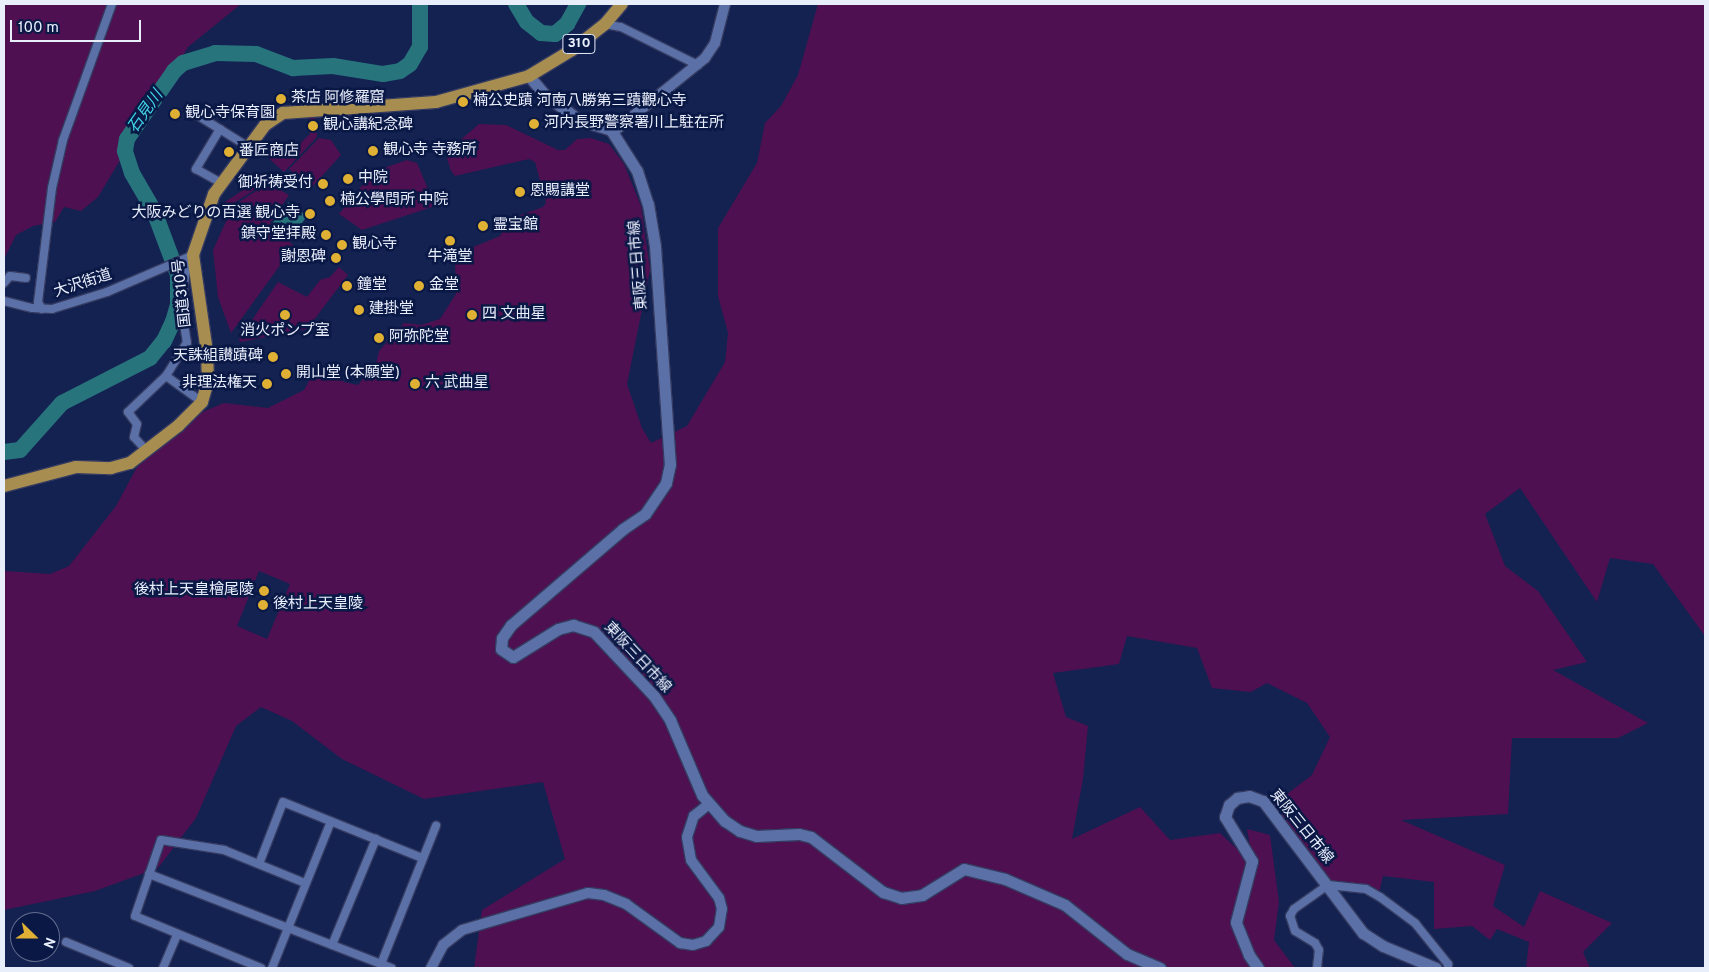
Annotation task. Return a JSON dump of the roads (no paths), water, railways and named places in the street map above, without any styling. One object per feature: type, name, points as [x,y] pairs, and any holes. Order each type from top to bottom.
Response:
[{"type":"highway","name":"国道310号","points":[[202,402],[208,381],[207,352],[193,255],[202,223],[221,183],[246,146],[264,125],[283,113],[436,102],[529,76],[572,50],[604,24],[622,4]]},
{"type":"highway","points":[[4,486],[76,467],[121,466],[147,451],[202,402]]},
{"type":"main road","points":[[529,76],[544,94],[580,120],[611,130]]},
{"type":"main road","name":"東阪三日市線","points":[[611,130],[637,172],[648,204],[655,246],[670,464],[666,483],[645,514],[623,529],[511,625],[502,638],[501,649],[513,657],[558,629],[573,625],[594,632],[654,696],[670,720],[697,785],[709,804],[725,821],[746,834],[799,834],[811,837],[883,892],[895,897],[922,895],[964,869],[1005,879],[1064,905],[1127,954],[1160,968]]},
{"type":"main road","name":"東阪三日市線","points":[[1258,968],[1249,956],[1236,922],[1252,861],[1229,828],[1225,817],[1229,805],[1242,796],[1256,796],[1263,801],[1328,885],[1362,933],[1383,946],[1436,968]]},
{"type":"street","points":[[42,309],[39,294],[52,188],[63,140],[112,4]]},
{"type":"street","points":[[611,130],[618,128],[698,65],[715,43],[725,4]]},
{"type":"street","points":[[604,24],[620,27],[698,65]]},
{"type":"street","points":[[197,115],[246,146]]},
{"type":"street","points":[[220,129],[196,169],[221,183]]},
{"type":"street","points":[[147,451],[134,437],[138,424],[128,412],[166,376],[186,344],[182,313],[184,284],[187,266],[193,255]]},
{"type":"street","name":"大沢街道","points":[[4,301],[42,309],[100,294],[169,268],[193,255]]},
{"type":"street","points":[[4,283],[10,276],[26,278]]},
{"type":"street","points":[[166,376],[202,402]]},
{"type":"street","points":[[259,864],[283,802],[422,858]]},
{"type":"street","points":[[431,968],[443,945],[462,930],[588,893],[604,895],[626,904],[680,943],[693,945],[706,941],[719,927],[722,909],[719,898],[691,860],[687,837],[694,816],[709,804]]},
{"type":"street","points":[[272,968],[331,820]]},
{"type":"street","points":[[381,964],[436,826]]},
{"type":"street","points":[[332,946],[376,839]]},
{"type":"street","points":[[261,968],[177,935],[135,916],[161,840],[224,850],[305,883]]},
{"type":"street","points":[[149,874],[391,968]]},
{"type":"street","points":[[1317,968],[1319,950],[1315,943],[1295,931],[1290,916],[1294,909],[1328,885],[1366,889],[1380,897],[1415,923],[1448,964],[1448,968]]},
{"type":"street","points":[[163,968],[177,935]]},
{"type":"street","points":[[66,942],[129,968]]},
{"type":"waterway","name":"石見川","points":[[4,452],[20,450],[62,403],[150,358],[164,341],[173,322],[178,305],[178,275],[154,211],[132,173],[125,151],[127,139],[174,71],[183,63],[215,53],[256,54],[293,68],[333,66],[383,74],[400,71],[410,64],[420,47],[420,4]]},
{"type":"waterway","name":"石見川","points":[[516,4],[527,22],[541,33],[555,34],[567,24],[578,4]]},
{"type":"place","name":"茶店 阿修羅窟","points":[[281,99]]},
{"type":"place","name":"楠公史蹟 河南八勝第三蹟觀心寺","points":[[463,102]]},
{"type":"place","name":"観心寺保育園","points":[[175,114]]},
{"type":"place","name":"河内長野警察署川上駐在所","points":[[534,124]]},
{"type":"place","name":"観心講紀念碑","points":[[313,126]]},
{"type":"place","name":"観心寺 寺務所","points":[[373,151]]},
{"type":"place","name":"番匠商店","points":[[229,152]]},
{"type":"place","name":"中院","points":[[348,179]]},
{"type":"place","name":"御祈祷受付","points":[[323,184]]},
{"type":"place","name":"恩賜講堂","points":[[520,192]]},
{"type":"place","name":"楠公學問所 中院","points":[[330,201]]},
{"type":"place","name":"大阪みどりの百選 観心寺","points":[[310,214]]},
{"type":"place","name":"霊宝館","points":[[483,226]]},
{"type":"place","name":"鎮守堂拝殿","points":[[326,235]]},
{"type":"place","name":"牛滝堂","points":[[450,241]]},
{"type":"place","name":"観心寺","points":[[342,245]]},
{"type":"place","name":"謝恩碑","points":[[336,258]]},
{"type":"place","name":"鐘堂","points":[[347,286]]},
{"type":"place","name":"金堂","points":[[419,286]]},
{"type":"place","name":"建掛堂","points":[[359,310]]},
{"type":"place","name":"消火ポンプ室","points":[[285,315]]},
{"type":"place","name":"四 文曲星","points":[[472,315]]},
{"type":"place","name":"阿弥陀堂","points":[[379,338]]},
{"type":"place","name":"天誅組讃蹟碑","points":[[273,357]]},
{"type":"place","name":"開山堂 (本願堂)","points":[[286,374]]},
{"type":"place","name":"非理法権天","points":[[267,384]]},
{"type":"place","name":"六 武曲星","points":[[415,384]]},
{"type":"place","name":"後村上天皇檜尾陵","points":[[264,591]]},
{"type":"place","name":"後村上天皇陵","points":[[263,605]]}]
